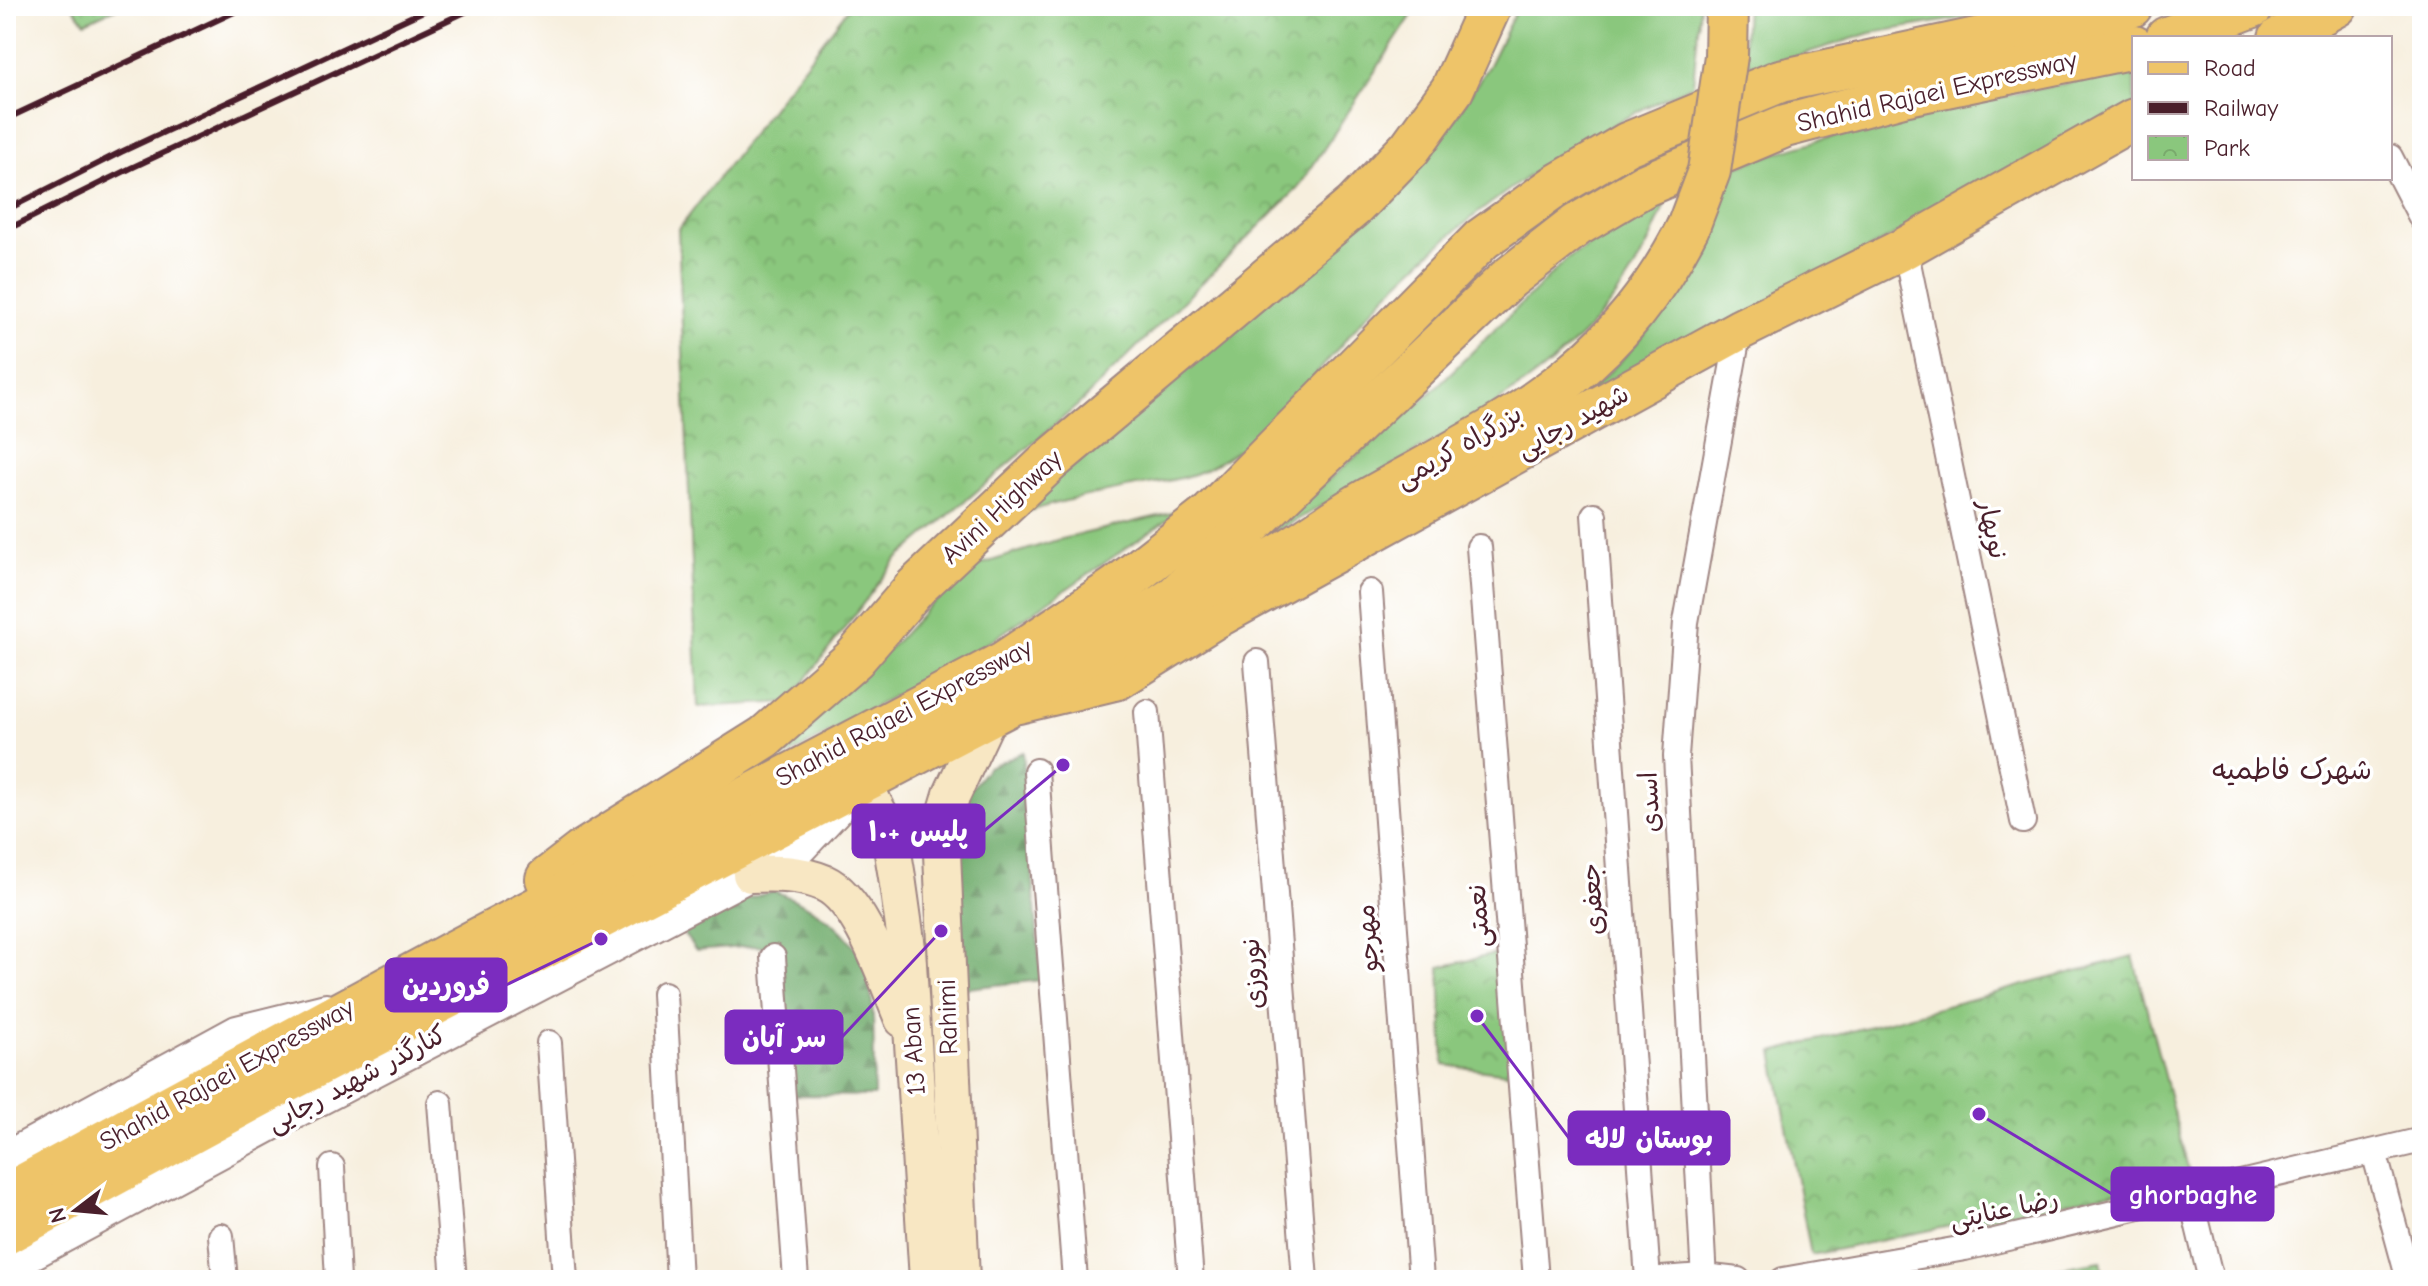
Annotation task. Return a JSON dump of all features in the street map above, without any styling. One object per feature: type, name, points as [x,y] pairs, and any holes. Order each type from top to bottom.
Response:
[{"type":"highway","name":"Avini Highway","points":[[454,952],[582,852],[765,737],[854,659],[916,587],[1051,460],[1354,206],[1410,148],[1452,90],[1490,6]]},
{"type":"highway","name":"بزرگراه کریمی","points":[[1174,598],[1250,571],[1491,431],[1558,388],[1605,348],[1639,309],[1668,266],[1688,227],[1709,171],[1726,56],[1727,6]]},
{"type":"highway","name":"Shahid Rajaei Expressway","points":[[6,1233],[268,1091],[854,764],[1116,588],[1211,514],[1482,239],[1556,186],[1627,144],[1780,81],[2131,6]]},
{"type":"highway","points":[[2172,36],[2253,6]]},
{"type":"highway","name":"Shahid Rajaei Expressway","points":[[6,1195],[454,952],[854,764],[998,710],[1174,598],[1508,279],[1577,225],[1645,185],[1785,126],[1903,95],[2132,47]]},
{"type":"main road","points":[[2284,36],[2328,20]]},
{"type":"main road","name":"شهید رجایی","points":[[998,710],[1118,679],[1212,620],[1739,330],[1905,248],[2132,120]]},
{"type":"main road","name":"Rahimi","points":[[961,1280],[941,831],[952,794],[998,710]]},
{"type":"main road","name":"13 Aban","points":[[854,764],[890,835],[897,877],[907,948],[928,1280]]},
{"type":"main road","points":[[897,877],[906,853],[920,848],[929,851],[942,866]]},
{"type":"main road","points":[[751,874],[793,873],[827,884],[850,906],[913,1044]]},
{"type":"street","points":[[2392,161],[2422,219]]},
{"type":"street","name":"نوبهار","points":[[1905,248],[2023,821]]},
{"type":"street","name":"اسدی","points":[[1704,1278],[1676,756],[1686,622],[1739,330]]},
{"type":"street","name":"جعفری","points":[[1594,515],[1648,1280]]},
{"type":"street","name":"نعمتی","points":[[1479,547],[1536,1280]]},
{"type":"street","name":"مهرجو","points":[[1370,592],[1421,1280]]},
{"type":"street","name":"نوروزی","points":[[1257,662],[1305,1280]]},
{"type":"street","points":[[1147,712],[1191,1280]]},
{"type":"street","name":"کنارگذر شهید رجایی","points":[[6,1267],[283,1118],[799,849],[854,764]]},
{"type":"street","points":[[1036,771],[1075,1280]]},
{"type":"street","points":[[773,957],[796,1280]]},
{"type":"street","points":[[664,994],[679,1280]]},
{"type":"street","points":[[6,1158],[237,1032],[360,1002]]},
{"type":"street","points":[[549,1043],[565,1280]]},
{"type":"street","points":[[440,1103],[454,1280]]},
{"type":"street","name":"رضا عنایتی","points":[[1791,1279],[1965,1248],[2422,1140]]},
{"type":"street","points":[[2374,1152],[2409,1280]]},
{"type":"street","points":[[332,1167],[338,1280]]},
{"type":"street","points":[[2191,1197],[2211,1280]]},
{"type":"street","points":[[221,1236],[225,1280]]},
{"type":"street","points":[[1648,1280],[1738,1280]]},
{"type":"green space","points":[[72,6],[120,6],[85,22]]},
{"type":"green space","points":[[850,6],[1418,6],[1298,188],[1078,405],[896,560],[789,702],[698,707],[678,230]]},
{"type":"green space","points":[[1518,6],[1700,6],[1693,85],[1566,152],[1488,205],[1415,266],[1280,414],[1234,453],[1190,475],[1070,500],[1009,518],[1447,130],[1489,65]]},
{"type":"green space","points":[[1746,6],[2037,6],[1871,33],[1758,68],[1743,58]]},
{"type":"green space","points":[[2132,73],[2132,106],[1561,416],[1624,357],[1677,291],[1706,241],[1728,170],[1811,143],[1896,121],[2088,79]]},
{"type":"green space","points":[[1668,195],[1650,240],[1627,280],[1602,314],[1540,372],[1467,422],[1251,545],[1425,398],[1567,259]]},
{"type":"green space","points":[[1180,511],[994,639],[672,822],[893,645],[928,607],[976,566],[1057,540]]},
{"type":"green space","points":[[1023,752],[1041,980],[960,989],[956,808],[988,767]]},
{"type":"green space","points":[[774,891],[811,908],[837,927],[855,947],[866,970],[871,996],[874,1096],[792,1095],[782,948],[754,946],[696,951],[681,930],[725,905]]},
{"type":"green space","points":[[1508,951],[1517,1074],[1444,1065],[1440,967]]},
{"type":"green space","points":[[2133,956],[2190,1176],[1811,1255],[1773,1052]]},
{"type":"green space","points":[[2101,1261],[2105,1280],[1990,1280]]},
{"type":"railway","points":[[6,119],[247,6]]},
{"type":"railway","points":[[6,210],[121,152],[434,6]]},
{"type":"railway","points":[[6,230],[131,168],[478,6]]},
{"type":"place","name":"پلیس +۱۰","points":[[1063,765]]},
{"type":"place","name":"سر آبان","points":[[941,931]]},
{"type":"place","name":"فروردین","points":[[601,939]]},
{"type":"place","name":"بوستان لاله","points":[[1477,1016]]},
{"type":"place","name":"ghorbaghe","points":[[1979,1114]]},
{"type":"district","name":"شهرک فاطمیه","points":[[2292,770]]}]
